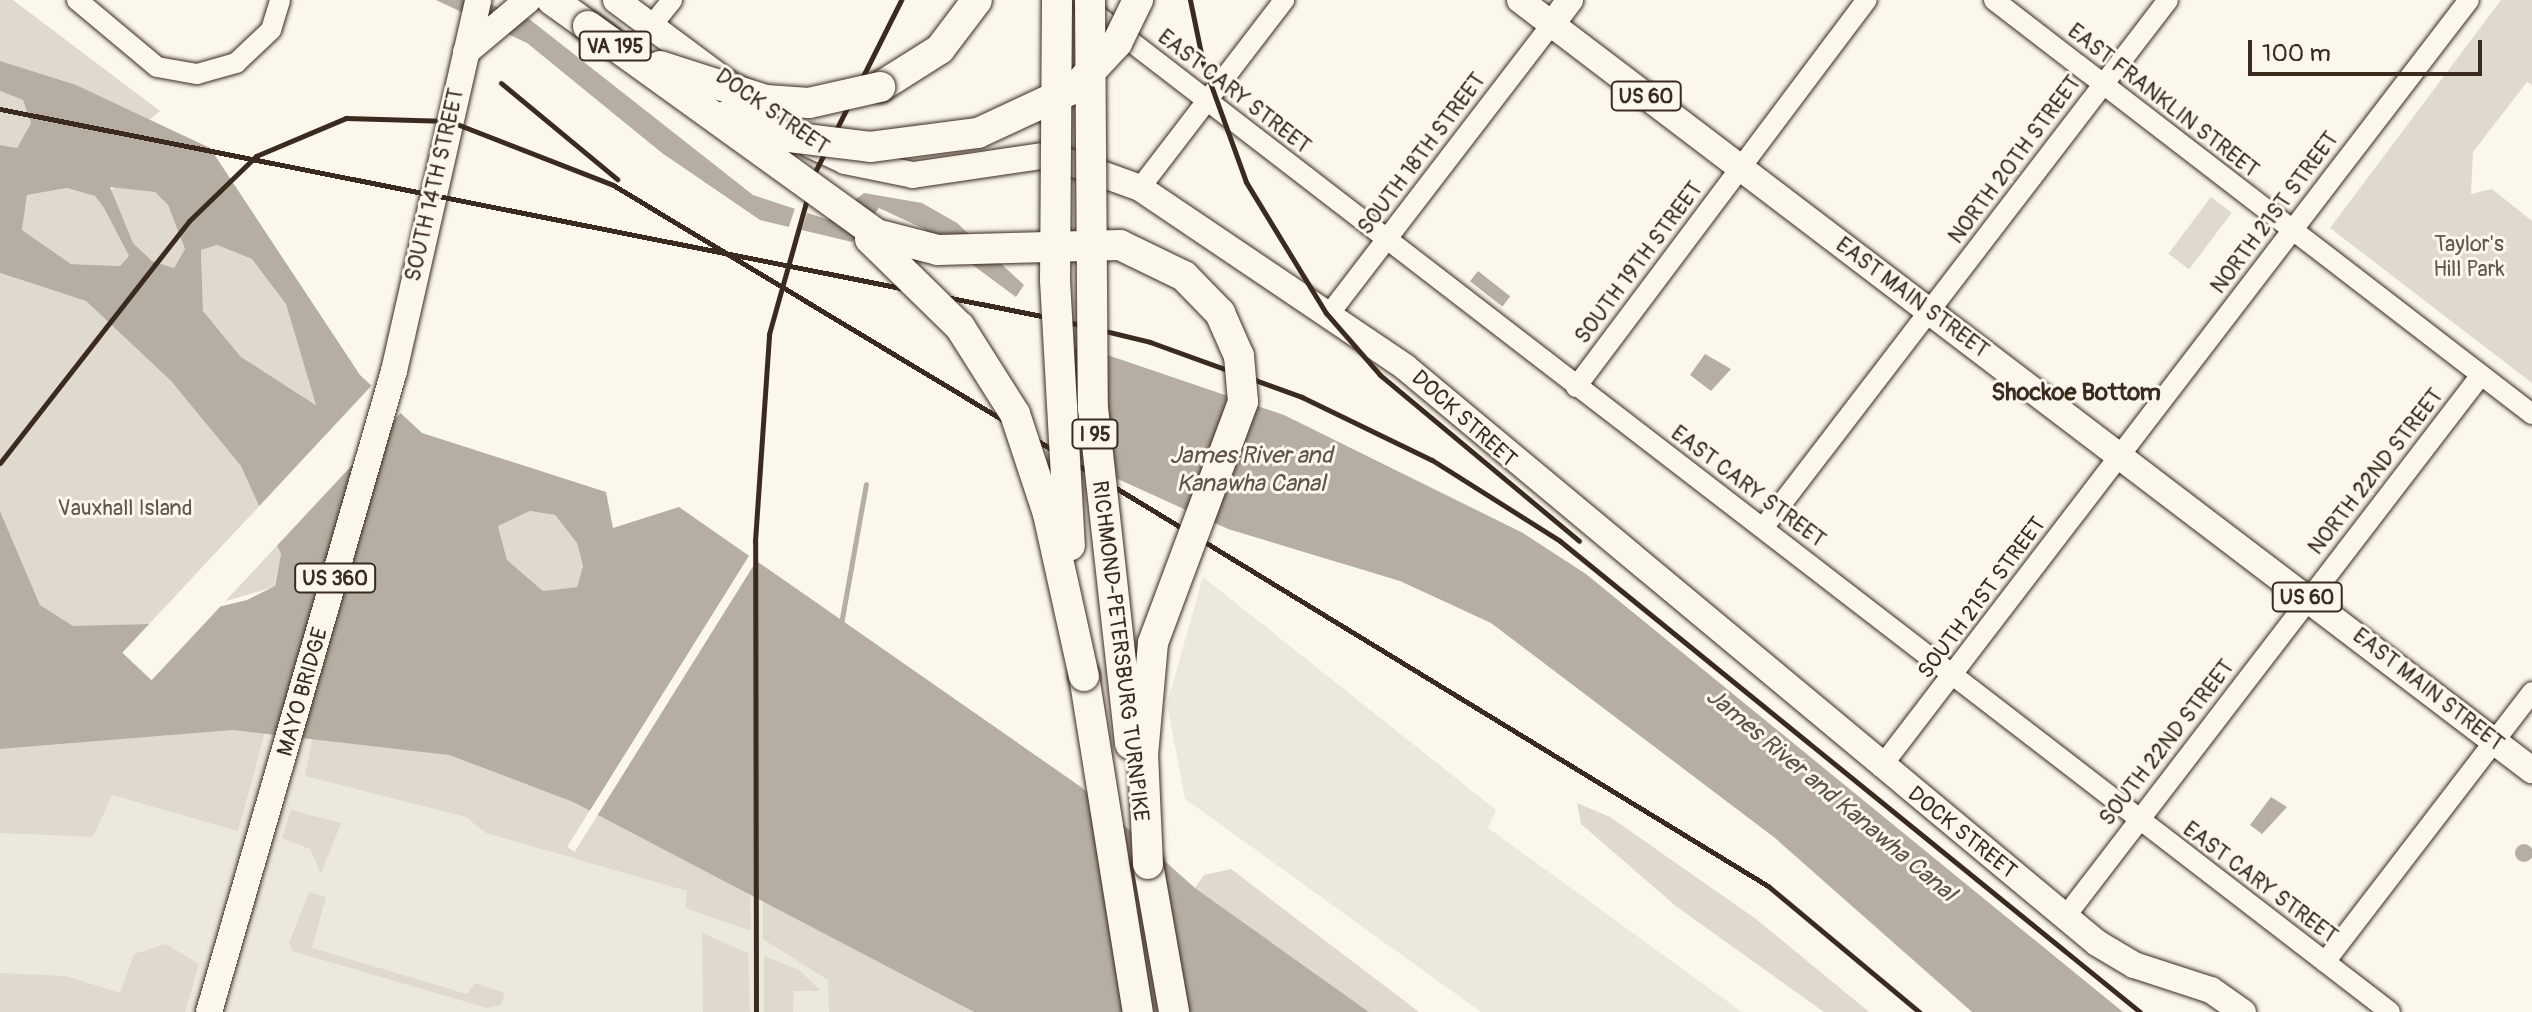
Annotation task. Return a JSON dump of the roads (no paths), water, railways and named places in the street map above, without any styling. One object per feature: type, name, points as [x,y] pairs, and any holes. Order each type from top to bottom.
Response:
[{"type":"highway","name":"VA 195","points":[[552,0],[588,26]]},
{"type":"highway","name":"VA 195","points":[[552,0],[678,92]]},
{"type":"highway","points":[[588,26],[669,71],[766,100],[809,103],[908,73],[940,49],[977,0]]},
{"type":"highway","name":"RICHMOND-PETERSBURG TURNPIKE","points":[[1057,0],[1057,324],[1084,676],[1138,1012]]},
{"type":"highway","name":"RICHMOND-PETERSBURG TURNPIKE","points":[[1090,0],[1087,228],[1098,483],[1148,864],[1174,1012]]},
{"type":"highway","points":[[678,92],[781,136],[870,147],[940,141],[1019,119],[1075,88],[1117,43],[1138,0]]},
{"type":"highway","points":[[588,26],[876,234],[938,250],[1120,245],[1184,276],[1220,313],[1239,356],[1243,402],[1153,643],[1143,729],[1148,864]]},
{"type":"highway","points":[[678,92],[911,273],[992,372],[1015,414],[1048,514],[1084,676]]},
{"type":"main road","name":"SOUTH 14TH STREET","points":[[393,376],[478,0]]},
{"type":"main road","points":[[466,52],[528,0]]},
{"type":"main road","name":"DOCK STREET","points":[[616,0],[811,145],[845,161],[913,175],[1049,155],[1140,188],[1330,313],[1405,367],[1881,767],[2121,959],[2211,990],[2243,1012]]},
{"type":"main road","name":"EAST MAIN STREET","points":[[1520,0],[2532,770]]},
{"type":"main road","points":[[1552,24],[1570,0]]},
{"type":"main road","name":"MAYO BRIDGE","points":[[212,1002],[393,376]]},
{"type":"street","points":[[77,0],[157,67],[197,74],[236,63],[271,30],[280,0]]},
{"type":"street","points":[[652,25],[672,0]]},
{"type":"street","name":"EAST CARY STREET","points":[[1076,0],[2390,1012]]},
{"type":"street","points":[[1140,188],[1284,0]]},
{"type":"street","name":"SOUTH 19TH STREET","points":[[1576,387],[1867,0]]},
{"type":"street","name":"EAST FRANKLIN STREET","points":[[1994,0],[2532,414]]},
{"type":"street","name":"NORTH 20TH STREET","points":[[1763,528],[2168,0]]},
{"type":"street","name":"NORTH 21ST STREET","points":[[2119,455],[2466,1]]},
{"type":"street","name":"SOUTH 18TH STREET","points":[[1330,313],[1552,24]]},
{"type":"street","name":"NORTH 22ND STREET","points":[[2309,598],[2481,375]]},
{"type":"street","name":"SOUTH 21ST STREET","points":[[1881,767],[1954,677],[2119,455]]},
{"type":"street","name":"SOUTH 22ND STREET","points":[[2065,917],[2309,598]]},
{"type":"street","points":[[2325,962],[2532,692]]},
{"type":"water","points":[[436,0],[478,0],[528,18],[753,195],[829,220],[864,193],[922,203],[957,223],[1024,285],[1016,297],[924,229],[879,208],[852,242],[760,220],[662,153],[527,43]]},
{"type":"water","points":[[0,61],[76,85],[210,148],[360,375],[422,433],[606,492],[613,528],[679,507],[1081,787],[1195,888],[1369,1012],[974,1012],[573,802],[449,755],[233,730],[0,749],[0,511],[40,605],[73,626],[148,624],[247,600],[275,586],[281,554],[241,466],[171,381],[86,301],[0,273],[0,145],[17,148],[31,123],[23,100],[0,91]],"holes":[[[110,187],[155,192],[168,205],[185,249],[174,268],[152,261],[133,243]],[[67,188],[95,196],[129,256],[120,266],[71,264],[22,230],[27,195]],[[217,245],[252,259],[286,304],[316,405],[241,357],[203,311],[201,250]],[[530,511],[555,515],[577,543],[583,566],[577,587],[543,591],[507,560],[498,526]]]},
{"type":"water","points":[[1478,271],[1510,296],[1502,306],[1470,281]]},
{"type":"water","name":"James River and Kanawha Canal","points":[[1078,345],[1284,415],[1523,533],[1586,574],[2123,1012],[1972,1012],[1775,838],[1491,623],[1400,581],[1228,529],[1109,475],[1068,363]]},
{"type":"water","points":[[1705,354],[1731,369],[1711,391],[1690,375]]},
{"type":"water","points":[[2271,797],[2287,807],[2262,834],[2250,825]]},
{"type":"water","points":[[2520,844],[2528,844],[2533,853],[2531,860],[2520,862],[2515,857],[2515,849]]},
{"type":"waterway","points":[[841,624],[866,484]]},
{"type":"railway","points":[[756,1012],[755,541],[769,334],[814,174],[901,0]]},
{"type":"railway","points":[[1190,0],[1203,63],[1246,182],[1326,313],[1380,375],[1579,541]]},
{"type":"railway","points":[[501,83],[617,179]]},
{"type":"railway","points":[[0,109],[1047,317],[1150,342],[1302,397],[1432,460],[1560,541],[2140,1012]]},
{"type":"railway","points":[[0,463],[189,221],[256,156],[346,118],[449,121],[613,185],[1149,508],[1768,886],[1919,1012]]},
{"type":"district","name":"Shockoe Bottom","points":[[2076,393]]},
{"type":"park label","name":"Taylor's Hill Park","points":[[2469,256]]},
{"type":"park label","name":"Vauxhall Island","points":[[125,509]]}]
